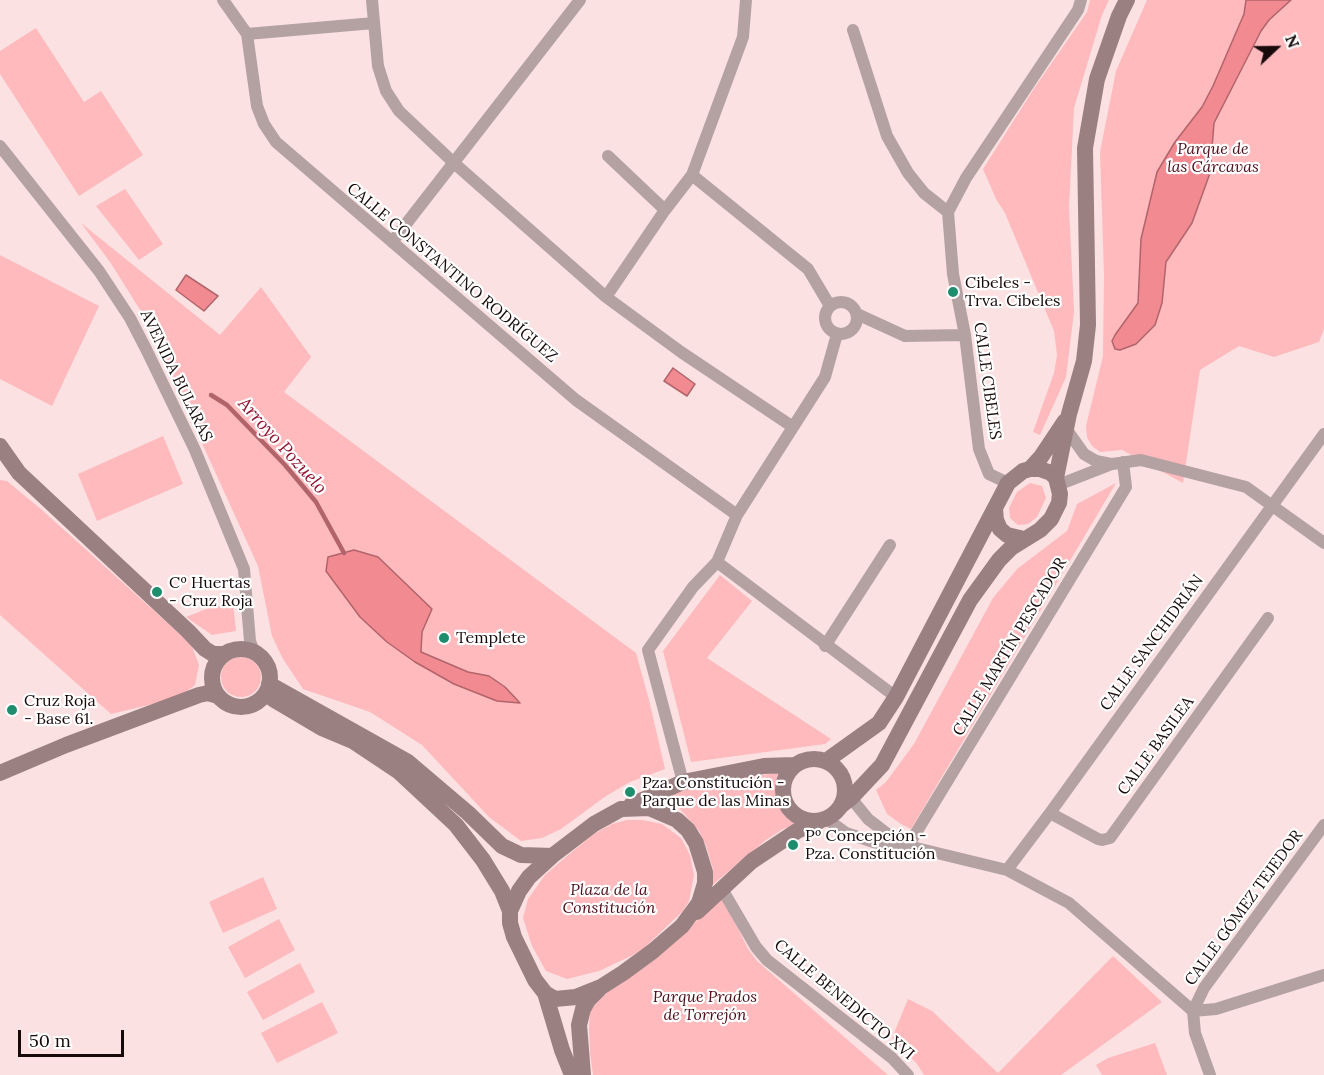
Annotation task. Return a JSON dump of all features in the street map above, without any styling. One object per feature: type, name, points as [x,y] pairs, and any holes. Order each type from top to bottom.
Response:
[{"type":"main road","points":[[583,1075],[579,1025],[588,1000],[602,987],[653,951],[758,857],[797,831],[823,820],[846,796],[882,765],[970,600],[999,560],[1024,539],[1040,530],[1051,519],[1059,503],[1057,481],[1068,422],[1084,361],[1088,325],[1085,148],[1097,79],[1127,0]]},
{"type":"main road","points":[[1030,469],[1068,422]]},
{"type":"main road","points":[[0,446],[19,473],[205,649],[213,654],[223,654],[237,648],[254,652],[262,657],[267,665],[267,689],[258,701],[242,706],[225,702],[218,696],[208,693],[199,694],[66,744],[0,773]]},
{"type":"main road","points":[[0,466],[19,473]]},
{"type":"main road","points":[[826,761],[879,723],[896,697],[1008,483],[1023,471],[1030,469],[1045,470],[1057,481]]},
{"type":"main road","points":[[995,509],[1000,529],[1007,535],[1024,539]]},
{"type":"main road","points":[[218,696],[213,685],[212,674],[215,663],[223,654]]},
{"type":"main road","points":[[267,689],[408,762],[468,813],[502,846],[521,855],[552,856]]},
{"type":"main road","points":[[267,689],[322,728],[353,741],[398,771],[456,825],[477,851],[502,891],[510,911],[514,938],[535,980],[545,993],[572,1075]]},
{"type":"main road","points":[[510,911],[524,884],[552,856],[594,824],[683,782],[764,766],[794,765],[815,758],[826,761],[842,775],[846,796]]},
{"type":"main road","points":[[794,765],[786,776],[782,789],[785,803],[793,814],[805,820],[823,820]]},
{"type":"main road","points":[[621,810],[649,808],[658,811],[677,820],[696,843],[705,883],[699,903],[682,926]]},
{"type":"main road","points":[[545,993],[555,999],[565,999],[602,987]]},
{"type":"street","name":"CALLE CONSTANTINO RODRÍGUEZ","points":[[223,0],[248,34],[257,106],[264,124],[276,142],[576,400],[737,515]]},
{"type":"street","points":[[372,0],[378,66],[386,91],[399,111],[454,163],[606,297],[681,352],[793,427]]},
{"type":"street","points":[[392,242],[580,0]]},
{"type":"street","points":[[606,297],[665,210],[692,176],[743,37],[746,0]]},
{"type":"street","points":[[853,30],[887,136],[908,173],[924,193],[948,212],[966,178],[1078,10],[1081,0]]},
{"type":"street","points":[[248,34],[374,23]]},
{"type":"street","name":"AVENIDA BULARAS","points":[[0,146],[99,271],[130,318],[146,349],[195,450],[244,568],[250,641],[254,652]]},
{"type":"street","points":[[608,156],[665,210]]},
{"type":"street","points":[[692,176],[808,269],[830,306]]},
{"type":"street","name":"CALLE CIBELES","points":[[948,212],[948,236],[965,335],[979,449],[989,474],[1008,483]]},
{"type":"street","points":[[843,302],[852,306],[857,314],[852,330],[842,334],[832,332],[826,324],[825,315],[830,306],[843,302]]},
{"type":"street","points":[[857,314],[905,336],[965,335]]},
{"type":"street","points":[[683,782],[648,650],[693,587],[717,562],[737,515],[825,376],[837,334]]},
{"type":"street","points":[[1068,422],[1084,454],[1096,461],[1117,463]]},
{"type":"street","name":"CALLE SANCHIDRIÁN","points":[[1007,870],[1324,435]]},
{"type":"street","points":[[1057,481],[1117,463],[1141,460],[1246,487],[1324,543]]},
{"type":"street","name":"CALLE MARTÍN PESCADOR","points":[[908,846],[1126,488],[1117,463]]},
{"type":"street","points":[[825,646],[890,546]]},
{"type":"street","points":[[717,562],[825,646],[896,697]]},
{"type":"street","name":"CALLE BASILEA","points":[[1050,813],[1098,839],[1110,838],[1268,618]]},
{"type":"street","points":[[846,796],[884,833],[908,846],[1007,870],[1069,903],[1193,1011],[1195,1034],[1210,1075]]},
{"type":"street","points":[[823,820],[846,833],[892,848],[908,846]]},
{"type":"street","name":"CALLE GÓMEZ TEJEDOR","points":[[1193,1011],[1204,988],[1324,825]]},
{"type":"street","name":"CALLE BENEDICTO XVI","points":[[722,889],[756,947],[767,960],[892,1058],[908,1075]]},
{"type":"street","points":[[1193,1011],[1216,1009],[1324,975]]},
{"type":"green space","points":[[1090,0],[1109,0],[1102,15],[1074,108],[1069,207],[1074,312],[1066,377],[1040,435],[1033,432],[1054,373],[1057,355],[1054,331],[1005,213],[983,169],[1033,90],[1087,12]]},
{"type":"green space","name":"Parque de las Cárcavas","points":[[1147,0],[1324,0],[1324,329],[1319,342],[1274,357],[1239,346],[1200,370],[1183,483],[1122,450],[1100,452],[1092,446],[1087,437],[1086,426],[1103,356],[1104,274],[1100,152],[1116,71]]},
{"type":"green space","points":[[36,28],[84,102],[101,91],[143,155],[79,196],[0,74],[0,51]]},
{"type":"green space","points":[[125,189],[163,244],[139,260],[96,206]]},
{"type":"green space","points":[[81,223],[220,335],[261,287],[311,357],[284,392],[636,653],[665,769],[630,782],[606,796],[561,829],[542,838],[521,841],[489,817],[422,745],[370,712],[303,689],[283,659],[272,636],[258,566],[144,316],[110,262]]},
{"type":"green space","points":[[0,255],[99,306],[52,406],[0,379]]},
{"type":"green space","points":[[163,436],[183,484],[97,521],[78,474]]},
{"type":"green space","points":[[0,480],[7,481],[42,510],[191,644],[199,665],[195,685],[178,698],[111,714],[0,615]]},
{"type":"green space","points":[[1030,483],[1042,486],[1046,498],[1037,517],[1028,524],[1018,525],[1010,518],[1009,508],[1017,492]]},
{"type":"green space","points":[[1116,483],[911,829],[901,824],[887,814],[876,790],[886,782],[914,744],[993,598],[1017,569],[1067,531],[1077,504]]},
{"type":"green space","points":[[720,575],[752,601],[707,658],[831,739],[825,744],[691,762],[663,651]]},
{"type":"green space","points":[[233,603],[236,631],[212,635],[186,617],[209,608]]},
{"type":"green space","points":[[241,657],[255,663],[261,677],[255,691],[241,697],[227,691],[221,677],[227,663]]},
{"type":"green space","points":[[778,773],[776,797],[783,813],[796,825],[783,829],[766,840],[710,887],[713,869],[699,831],[680,809],[656,801],[705,782]]},
{"type":"green space","name":"Plaza de la Constitución","points":[[627,820],[662,824],[681,838],[690,855],[694,875],[689,901],[683,911],[645,947],[633,955],[599,971],[567,979],[546,971],[532,946],[523,918],[528,899],[545,875],[594,834],[612,824]]},
{"type":"green space","points":[[263,877],[277,909],[223,933],[209,902]]},
{"type":"green space","name":"Parque Prados de Torrejón","points":[[723,897],[748,949],[757,961],[888,1075],[593,1075],[589,1027],[590,1013],[594,1004],[600,996],[653,960]]},
{"type":"green space","points":[[279,919],[295,950],[245,978],[228,947]]},
{"type":"green space","points":[[1113,956],[1162,1002],[1061,1075],[924,1075],[917,1064],[892,1038],[908,999],[932,1011],[998,1073]]},
{"type":"green space","points":[[300,963],[315,992],[263,1020],[247,992]]},
{"type":"green space","points":[[322,1002],[338,1033],[277,1063],[261,1033]]},
{"type":"green space","points":[[1155,1043],[1167,1075],[1102,1075],[1096,1065],[1108,1058]]},
{"type":"shaded area","points":[[1246,0],[1291,0],[1269,20],[1261,31],[1214,123],[1210,173],[1192,223],[1166,262],[1162,303],[1155,325],[1136,344],[1120,350],[1115,349],[1112,341],[1115,335],[1138,303],[1141,239],[1157,172],[1175,142],[1202,107],[1213,86],[1244,14]]},
{"type":"shaded area","points":[[186,275],[218,296],[204,311],[176,290]]},
{"type":"shaded area","points":[[673,368],[695,384],[687,396],[664,381]]},
{"type":"shaded area","points":[[354,550],[378,557],[432,609],[422,632],[421,652],[468,672],[489,676],[505,687],[520,703],[497,701],[454,684],[415,662],[387,642],[360,617],[326,571],[328,557]]},
{"type":"waterway","name":"Arroyo Pozuelo","points":[[211,395],[227,405],[285,465],[316,502],[344,553]]},
{"type":"place","name":"Cibeles - Trva. Cibeles","points":[[953,292]]},
{"type":"place","name":"Cº Huertas - Cruz Roja","points":[[157,592]]},
{"type":"place","name":"Templete","points":[[444,638]]},
{"type":"place","name":"Cruz Roja - Base 61.","points":[[12,710]]},
{"type":"place","name":"Pza. Constitución - Parque de las Minas","points":[[630,792]]},
{"type":"place","name":"Pº Concepción - Pza. Constitución","points":[[793,845]]}]
